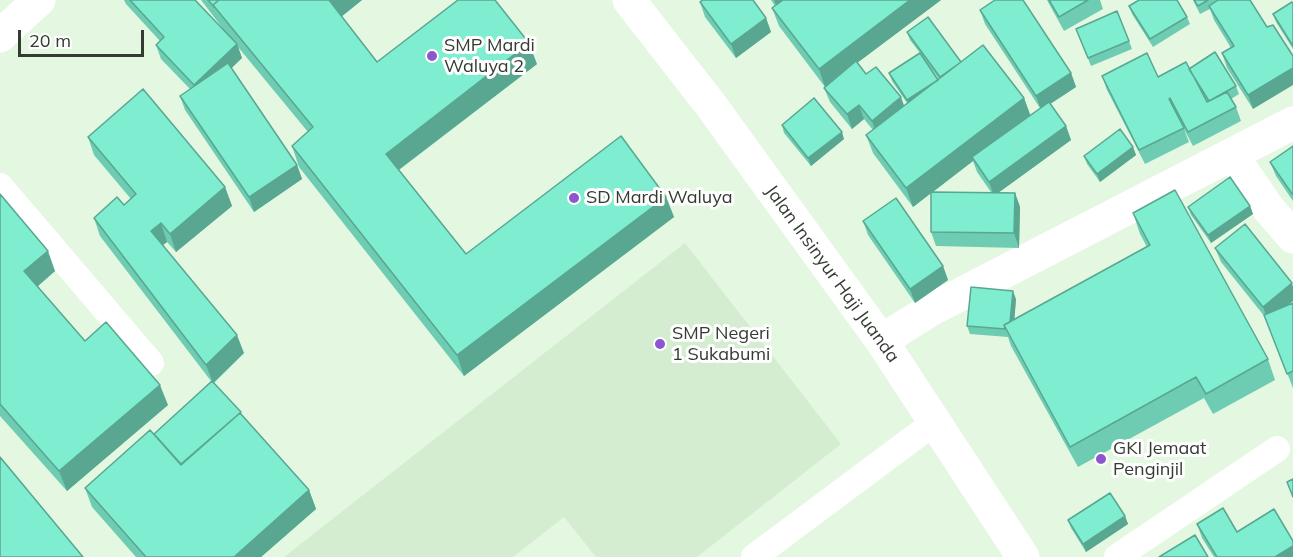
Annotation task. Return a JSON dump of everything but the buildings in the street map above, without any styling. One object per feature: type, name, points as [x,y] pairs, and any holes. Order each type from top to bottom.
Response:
[{"type":"street","points":[[0,36],[39,0]]},
{"type":"street","name":"Jalan Insinyur Haji Juanda","points":[[629,0],[710,104],[881,340],[1023,557]]},
{"type":"street","points":[[881,340],[932,309],[1293,123]]},
{"type":"street","points":[[1232,155],[1268,208],[1293,237]]},
{"type":"lane","points":[[0,186],[151,363]]},
{"type":"lane","points":[[754,557],[935,422]]},
{"type":"lane","points":[[1117,557],[1278,448]]},
{"type":"shaded area","name":"SMP Negeri 1 Sukabumi","points":[[685,243],[841,444],[697,557],[596,557],[564,517],[513,557],[284,557]]},
{"type":"place","name":"SMP Mardi Waluya 2","points":[[432,56]]},
{"type":"place","name":"SD Mardi Waluya","points":[[574,198]]},
{"type":"place","name":"SMP Negeri 1 Sukabumi","points":[[660,344]]},
{"type":"place","name":"GKI Jemaat Penginjil","points":[[1101,459]]}]
